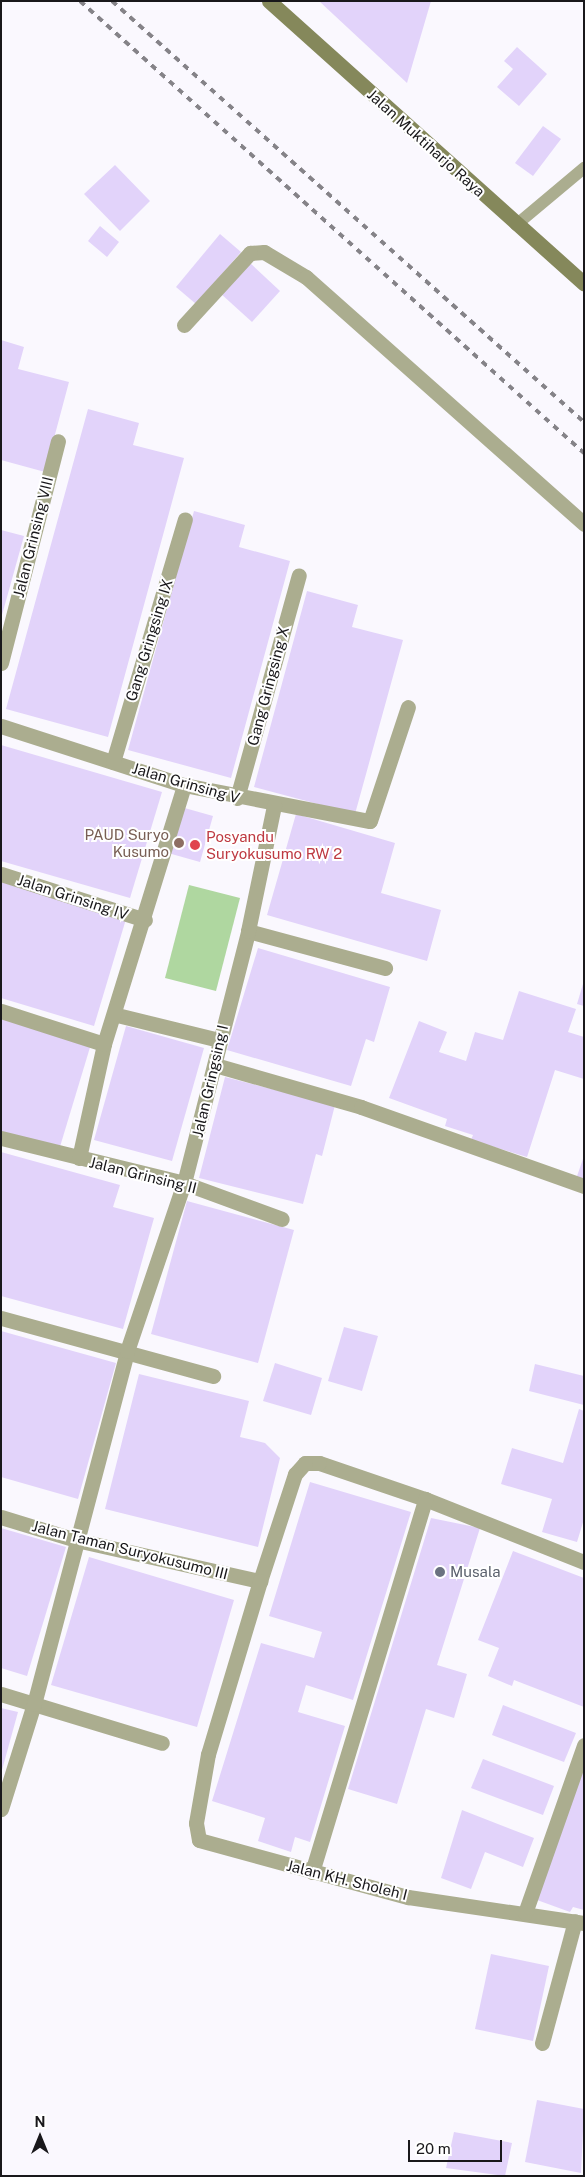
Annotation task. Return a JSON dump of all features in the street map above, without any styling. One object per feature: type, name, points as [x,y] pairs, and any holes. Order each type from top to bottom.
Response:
[{"type":"street","name":"Jalan Muktiharjo Raya","points":[[269,1],[516,225],[584,284]]},
{"type":"street","points":[[184,325],[250,253],[264,252],[306,277],[584,524]]},
{"type":"street","name":"Jalan Grinsing VIII","points":[[1,663],[58,441]]},
{"type":"street","name":"Gang Gringsing IX","points":[[113,762],[185,519]]},
{"type":"street","name":"Gang Gringsing X","points":[[237,798],[298,575]]},
{"type":"street","name":"Jalan Grinsing V","points":[[1,726],[184,785],[274,806],[366,821],[374,818],[408,707]]},
{"type":"street","points":[[79,1158],[104,1044],[117,1014],[184,785]]},
{"type":"street","name":"Jalan Gringsing I","points":[[1,1809],[34,1704],[127,1351],[184,1183],[248,931],[274,806]]},
{"type":"street","name":"Jalan Grinsing IV","points":[[1,874],[144,920]]},
{"type":"street","points":[[248,931],[385,968]]},
{"type":"street","points":[[1,1011],[104,1044]]},
{"type":"street","points":[[117,1014],[219,1040]]},
{"type":"street","points":[[215,1065],[361,1107],[584,1186]]},
{"type":"street","name":"Jalan Grinsing II","points":[[1,1138],[184,1183],[282,1219]]},
{"type":"street","points":[[1,1318],[213,1376]]},
{"type":"street","points":[[260,1581],[295,1474],[305,1463],[319,1463],[425,1499],[584,1562]]},
{"type":"street","points":[[312,1872],[425,1499]]},
{"type":"street","name":"Jalan Taman Suryokusumo III","points":[[1,1517],[76,1540],[260,1581]]},
{"type":"street","name":"Jalan KH. Sholeh I","points":[[260,1581],[208,1754],[196,1823],[199,1840],[408,1897],[579,1922]]},
{"type":"street","points":[[1,1694],[162,1743]]},
{"type":"street","points":[[525,1913],[584,1745]]},
{"type":"street","points":[[542,2043],[579,1922]]},
{"type":"lane","points":[[516,225],[584,168]]},
{"type":"green space","points":[[189,885],[240,898],[216,991],[165,978]]},
{"type":"building","points":[[319,1],[431,1],[407,83]]},
{"type":"building","points":[[517,47],[547,74],[519,106],[497,87],[513,69],[504,61]]},
{"type":"building","points":[[543,126],[561,139],[533,176],[515,163]]},
{"type":"building","points":[[115,165],[150,201],[120,231],[84,194]]},
{"type":"building","points":[[100,226],[119,242],[107,257],[88,241]]},
{"type":"building","points":[[220,234],[241,252],[196,304],[176,287]]},
{"type":"building","points":[[249,262],[280,291],[252,322],[220,293]]},
{"type":"building","points":[[1,340],[24,347],[18,369],[69,382],[45,472],[1,460]]},
{"type":"building","points":[[88,409],[139,423],[133,445],[184,458],[108,737],[6,709]]},
{"type":"building","points":[[194,511],[245,525],[239,547],[290,561],[231,778],[128,750]]},
{"type":"building","points":[[1,530],[24,536],[2,615],[1,615]]},
{"type":"building","points":[[307,591],[358,605],[352,627],[403,640],[355,814],[254,787]]},
{"type":"building","points":[[1,745],[162,792],[130,898],[1,861]]},
{"type":"building","points":[[181,807],[213,816],[200,862],[168,853]]},
{"type":"building","points":[[296,814],[395,843],[381,893],[441,910],[427,961],[267,915]]},
{"type":"building","points":[[1,882],[126,919],[94,1026],[1,998]]},
{"type":"building","points":[[258,948],[390,987],[374,1042],[366,1039],[351,1086],[227,1050]]},
{"type":"building","points":[[584,984],[584,1006],[577,1004]]},
{"type":"building","points":[[519,991],[576,1009],[568,1032],[584,1037],[584,1079],[555,1070],[527,1157],[471,1140],[473,1135],[445,1126],[447,1119],[389,1098],[419,1021],[447,1032],[439,1052],[466,1061],[475,1032],[503,1040]]},
{"type":"building","points":[[1,1017],[91,1044],[59,1150],[1,1133]]},
{"type":"building","points":[[126,1026],[204,1048],[172,1161],[94,1140]]},
{"type":"building","points":[[225,1077],[335,1105],[322,1156],[316,1154],[303,1204],[199,1178]]},
{"type":"building","points":[[1,1152],[120,1185],[113,1207],[154,1218],[123,1329],[1,1296]]},
{"type":"building","points":[[584,1156],[584,1182],[576,1179]]},
{"type":"building","points":[[187,1201],[294,1230],[258,1363],[151,1334]]},
{"type":"building","points":[[344,1327],[378,1336],[362,1391],[328,1381]]},
{"type":"building","points":[[1,1331],[116,1363],[78,1499],[1,1477]]},
{"type":"building","points":[[275,1363],[322,1378],[311,1415],[263,1401]]},
{"type":"building","points":[[535,1364],[584,1376],[584,1405],[529,1391]]},
{"type":"building","points":[[139,1374],[249,1401],[240,1437],[265,1443],[280,1458],[258,1547],[105,1509]]},
{"type":"building","points":[[579,1409],[584,1411],[584,1519],[577,1542],[542,1532],[552,1499],[501,1484],[512,1448],[563,1463]]},
{"type":"building","points":[[310,1482],[411,1512],[353,1700],[306,1685],[298,1712],[345,1726],[310,1842],[295,1837],[291,1852],[258,1841],[265,1818],[212,1801],[261,1643],[314,1658],[322,1632],[269,1616]]},
{"type":"building","points":[[431,1518],[480,1528],[437,1665],[467,1674],[454,1718],[426,1709],[397,1804],[348,1789]]},
{"type":"building","points":[[1,1528],[66,1547],[27,1676],[1,1668]]},
{"type":"building","points":[[513,1551],[584,1578],[584,1707],[514,1680],[512,1686],[488,1676],[499,1648],[478,1640]]},
{"type":"building","points":[[89,1557],[234,1600],[197,1727],[51,1685]]},
{"type":"building","points":[[503,1705],[576,1733],[564,1762],[492,1735]]},
{"type":"building","points":[[1,1708],[18,1712],[2,1770],[1,1770]]},
{"type":"building","points":[[483,1759],[554,1786],[543,1815],[471,1788]]},
{"type":"building","points":[[584,1768],[584,1910],[573,1907],[570,1912],[537,1900]]},
{"type":"building","points":[[462,1810],[534,1838],[523,1867],[485,1852],[471,1889],[441,1878]]},
{"type":"building","points":[[491,1954],[549,1966],[533,2041],[475,2029]]},
{"type":"building","points":[[537,2100],[584,2109],[581,2173],[525,2162]]},
{"type":"building","points":[[454,2132],[512,2143],[505,2176],[446,2168]]},
{"type":"railway","points":[[80,1],[584,453]]},
{"type":"railway","points":[[112,1],[584,422]]},
{"type":"place","name":"PAUD Suryo Kusumo","points":[[179,843]]},
{"type":"place","name":"Posyandu Suryokusumo RW 2","points":[[195,845]]},
{"type":"place","name":"Musala","points":[[440,1572]]}]
